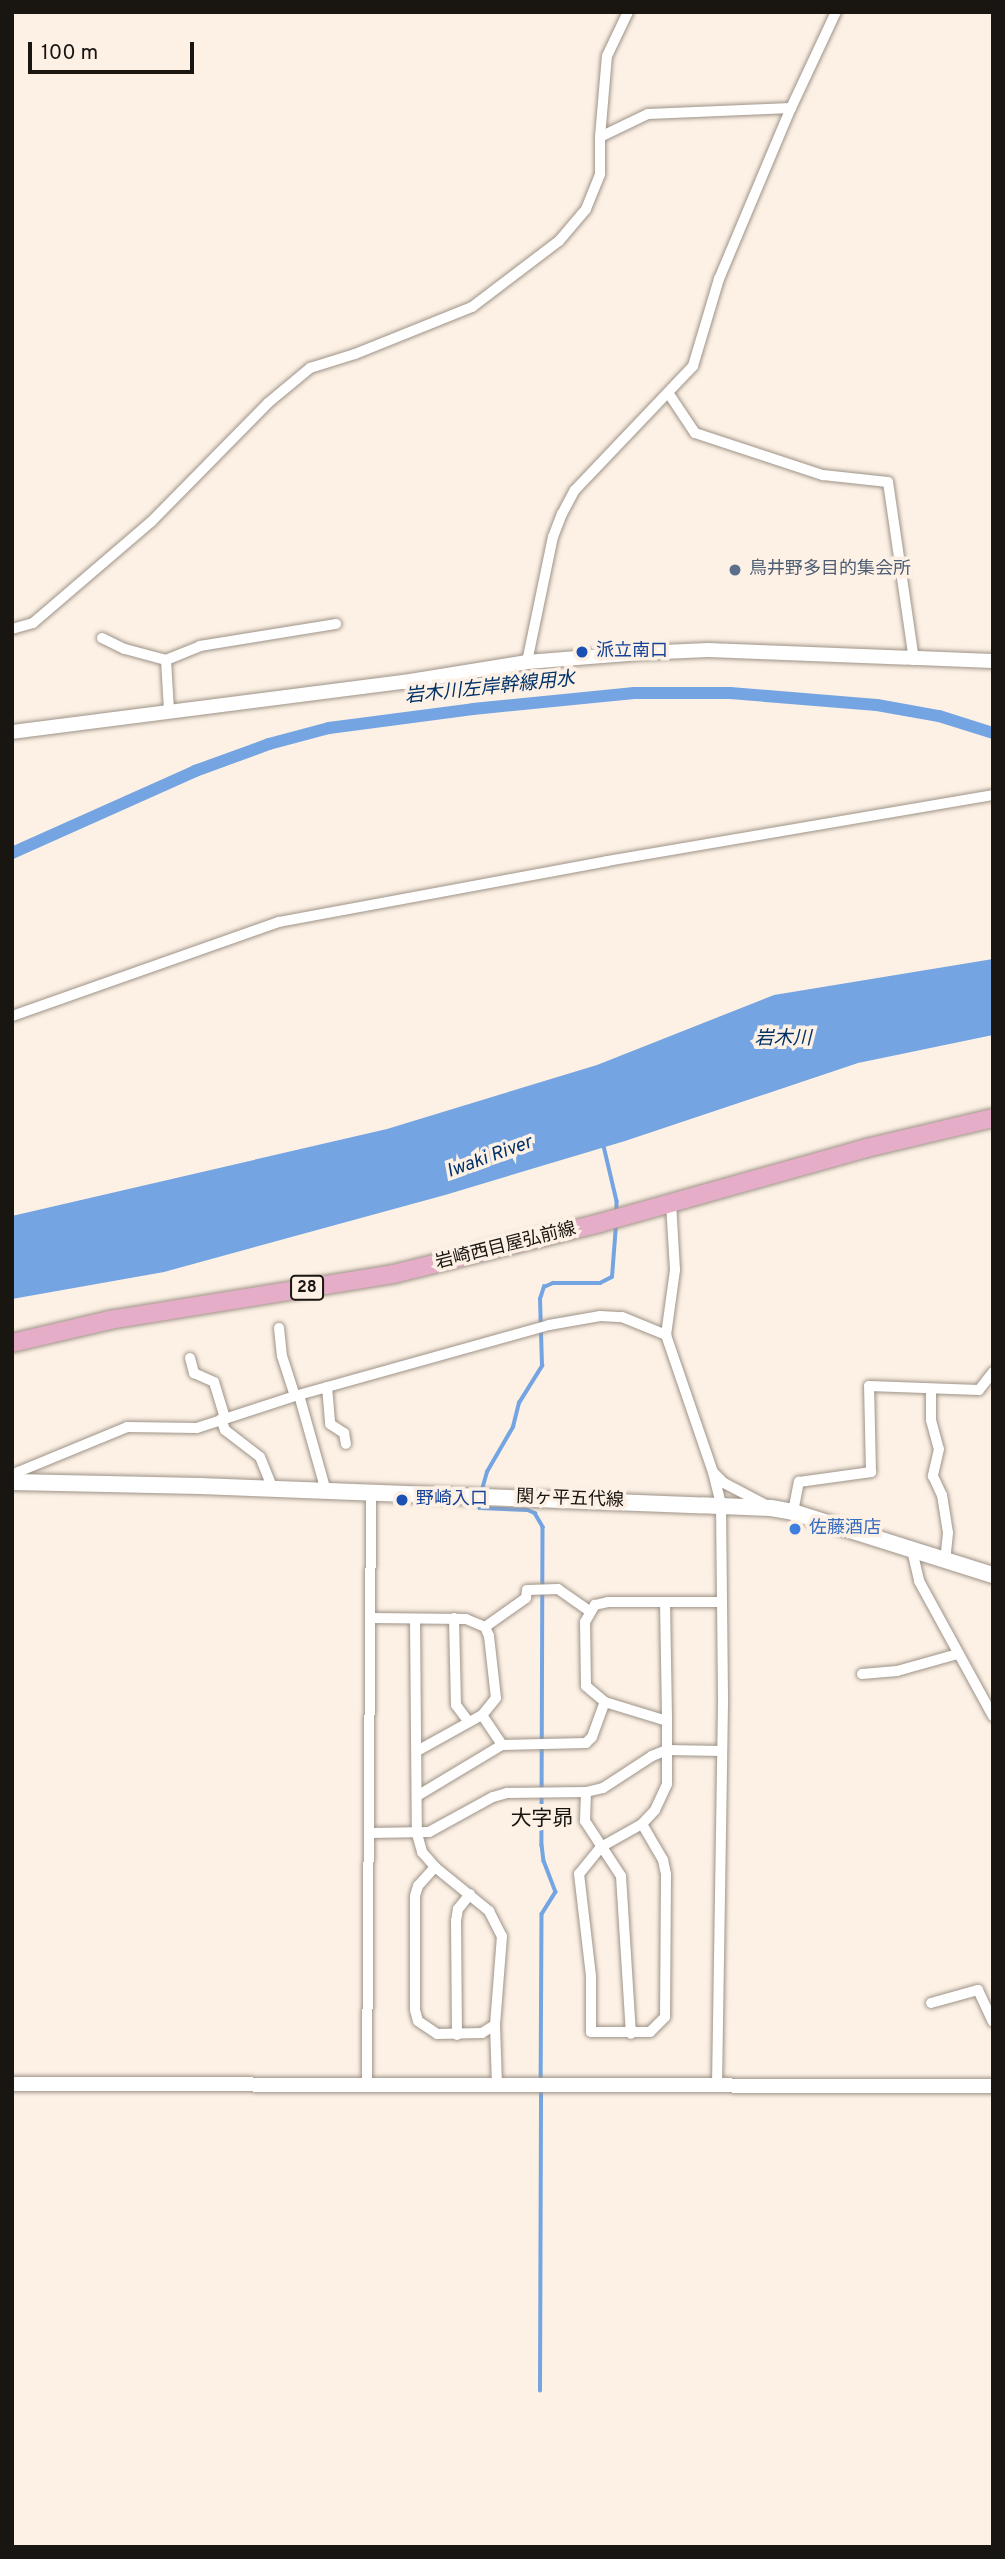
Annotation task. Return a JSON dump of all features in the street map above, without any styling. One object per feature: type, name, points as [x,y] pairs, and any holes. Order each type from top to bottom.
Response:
[{"type":"main road","name":"岩崎西目屋弘前線","points":[[12,1343],[110,1320],[393,1275],[600,1223],[867,1148],[993,1118]]},
{"type":"main road","name":"関ヶ平五代線","points":[[12,1482],[771,1508],[793,1512],[993,1575]]},
{"type":"street","points":[[12,629],[33,623],[151,522],[268,403],[310,368],[355,355],[472,307],[559,241],[586,209],[600,174],[600,137],[607,56],[628,12]]},
{"type":"street","points":[[527,662],[553,537],[575,490],[693,366],[719,279],[791,108],[836,12]]},
{"type":"street","points":[[600,137],[648,114],[791,108]]},
{"type":"street","points":[[669,394],[695,433],[823,475],[888,482],[914,660]]},
{"type":"street","points":[[102,638],[125,649],[166,660],[200,646],[336,624]]},
{"type":"street","points":[[12,732],[404,682],[527,662],[708,649],[914,660],[993,661]]},
{"type":"street","points":[[166,660],[169,710]]},
{"type":"street","points":[[12,1016],[279,922],[607,861],[993,795]]},
{"type":"street","points":[[671,1203],[676,1270],[666,1335],[713,1472],[721,1506],[717,2085]]},
{"type":"street","points":[[12,1482],[18,1472],[127,1427],[197,1428],[297,1395],[548,1325],[600,1316],[622,1317],[666,1335]]},
{"type":"street","points":[[279,1328],[282,1356],[297,1395],[326,1491]]},
{"type":"street","points":[[190,1359],[194,1373],[214,1382],[225,1430],[260,1457],[273,1489]]},
{"type":"street","points":[[793,1512],[799,1482],[871,1472],[869,1386],[979,1390],[993,1372]]},
{"type":"street","points":[[327,1387],[330,1424],[344,1433],[346,1444]]},
{"type":"street","points":[[931,1389],[931,1420],[939,1448],[933,1476],[942,1495],[948,1533],[945,1560]]},
{"type":"street","points":[[713,1472],[724,1483],[771,1508]]},
{"type":"street","points":[[367,2085],[371,1493]]},
{"type":"street","points":[[912,1550],[919,1581],[993,1716]]},
{"type":"street","points":[[485,1627],[526,1598],[527,1590],[558,1589],[589,1611]]},
{"type":"street","points":[[667,1721],[605,1702],[586,1686],[585,1622],[589,1611],[595,1605],[608,1602],[720,1602]]},
{"type":"street","points":[[642,1824],[663,1860],[666,1874],[666,2007],[659,2026],[650,2032],[592,2032],[591,1976],[579,1874],[601,1847],[642,1824],[663,1797],[667,1784],[665,1602]]},
{"type":"street","points":[[370,1618],[454,1618],[475,1621],[485,1627],[489,1636],[496,1698],[482,1715],[417,1751]]},
{"type":"street","points":[[454,1618],[456,1705],[469,1722]]},
{"type":"street","points":[[415,1620],[417,1834],[422,1852],[435,1867],[489,1911],[502,1936],[495,2025],[497,2085]]},
{"type":"street","points":[[862,1674],[897,1671],[958,1654]]},
{"type":"street","points":[[417,1796],[502,1745],[586,1743],[592,1737],[605,1702]]},
{"type":"street","points":[[482,1715],[502,1745]]},
{"type":"street","points":[[370,1833],[417,1834],[441,1828],[493,1797],[586,1792],[603,1788],[652,1756],[667,1750],[721,1751]]},
{"type":"street","points":[[586,1792],[585,1821],[621,1876],[631,2034]]},
{"type":"street","points":[[435,1867],[418,1886],[415,1896],[415,2010],[418,2021],[437,2034],[482,2033],[495,2025]]},
{"type":"street","points":[[457,2035],[456,1921],[458,1909],[470,1894]]},
{"type":"street","points":[[931,2003],[978,1990],[993,2022]]},
{"type":"street","points":[[12,2084],[993,2086]]},
{"type":"water","name":"岩木川","points":[[993,959],[993,1035],[858,1063],[625,1141],[445,1195],[164,1272],[12,1299],[12,1216],[387,1129],[597,1065],[774,995]]},
{"type":"waterway","name":"岩木川左岸幹線用水","points":[[12,853],[195,771],[269,744],[329,728],[473,709],[634,693],[730,693],[877,705],[939,716],[993,733]]},
{"type":"waterway","points":[[603,1142],[617,1201],[617,1213]]},
{"type":"waterway","points":[[481,1493],[487,1472],[513,1427],[519,1403],[542,1366],[540,1299],[544,1287],[553,1283],[600,1283],[612,1277],[616,1225]]},
{"type":"waterway","points":[[480,1501],[480,1508],[528,1510],[535,1513],[543,1527],[542,1845],[544,1861],[556,1892],[542,1914],[541,2079]]},
{"type":"waterway","points":[[540,2391],[541,2094]]},
{"type":"place","name":"鳥井野多目的集会所","points":[[735,570]]},
{"type":"place","name":"派立南口","points":[[582,652]]},
{"type":"place","name":"野崎入口","points":[[402,1500]]},
{"type":"place","name":"佐藤酒店","points":[[795,1529]]},
{"type":"district","name":"大字昴","points":[[542,1820]]},
{"type":"water label","name":"Iwaki River","points":[[490,1158]]}]
